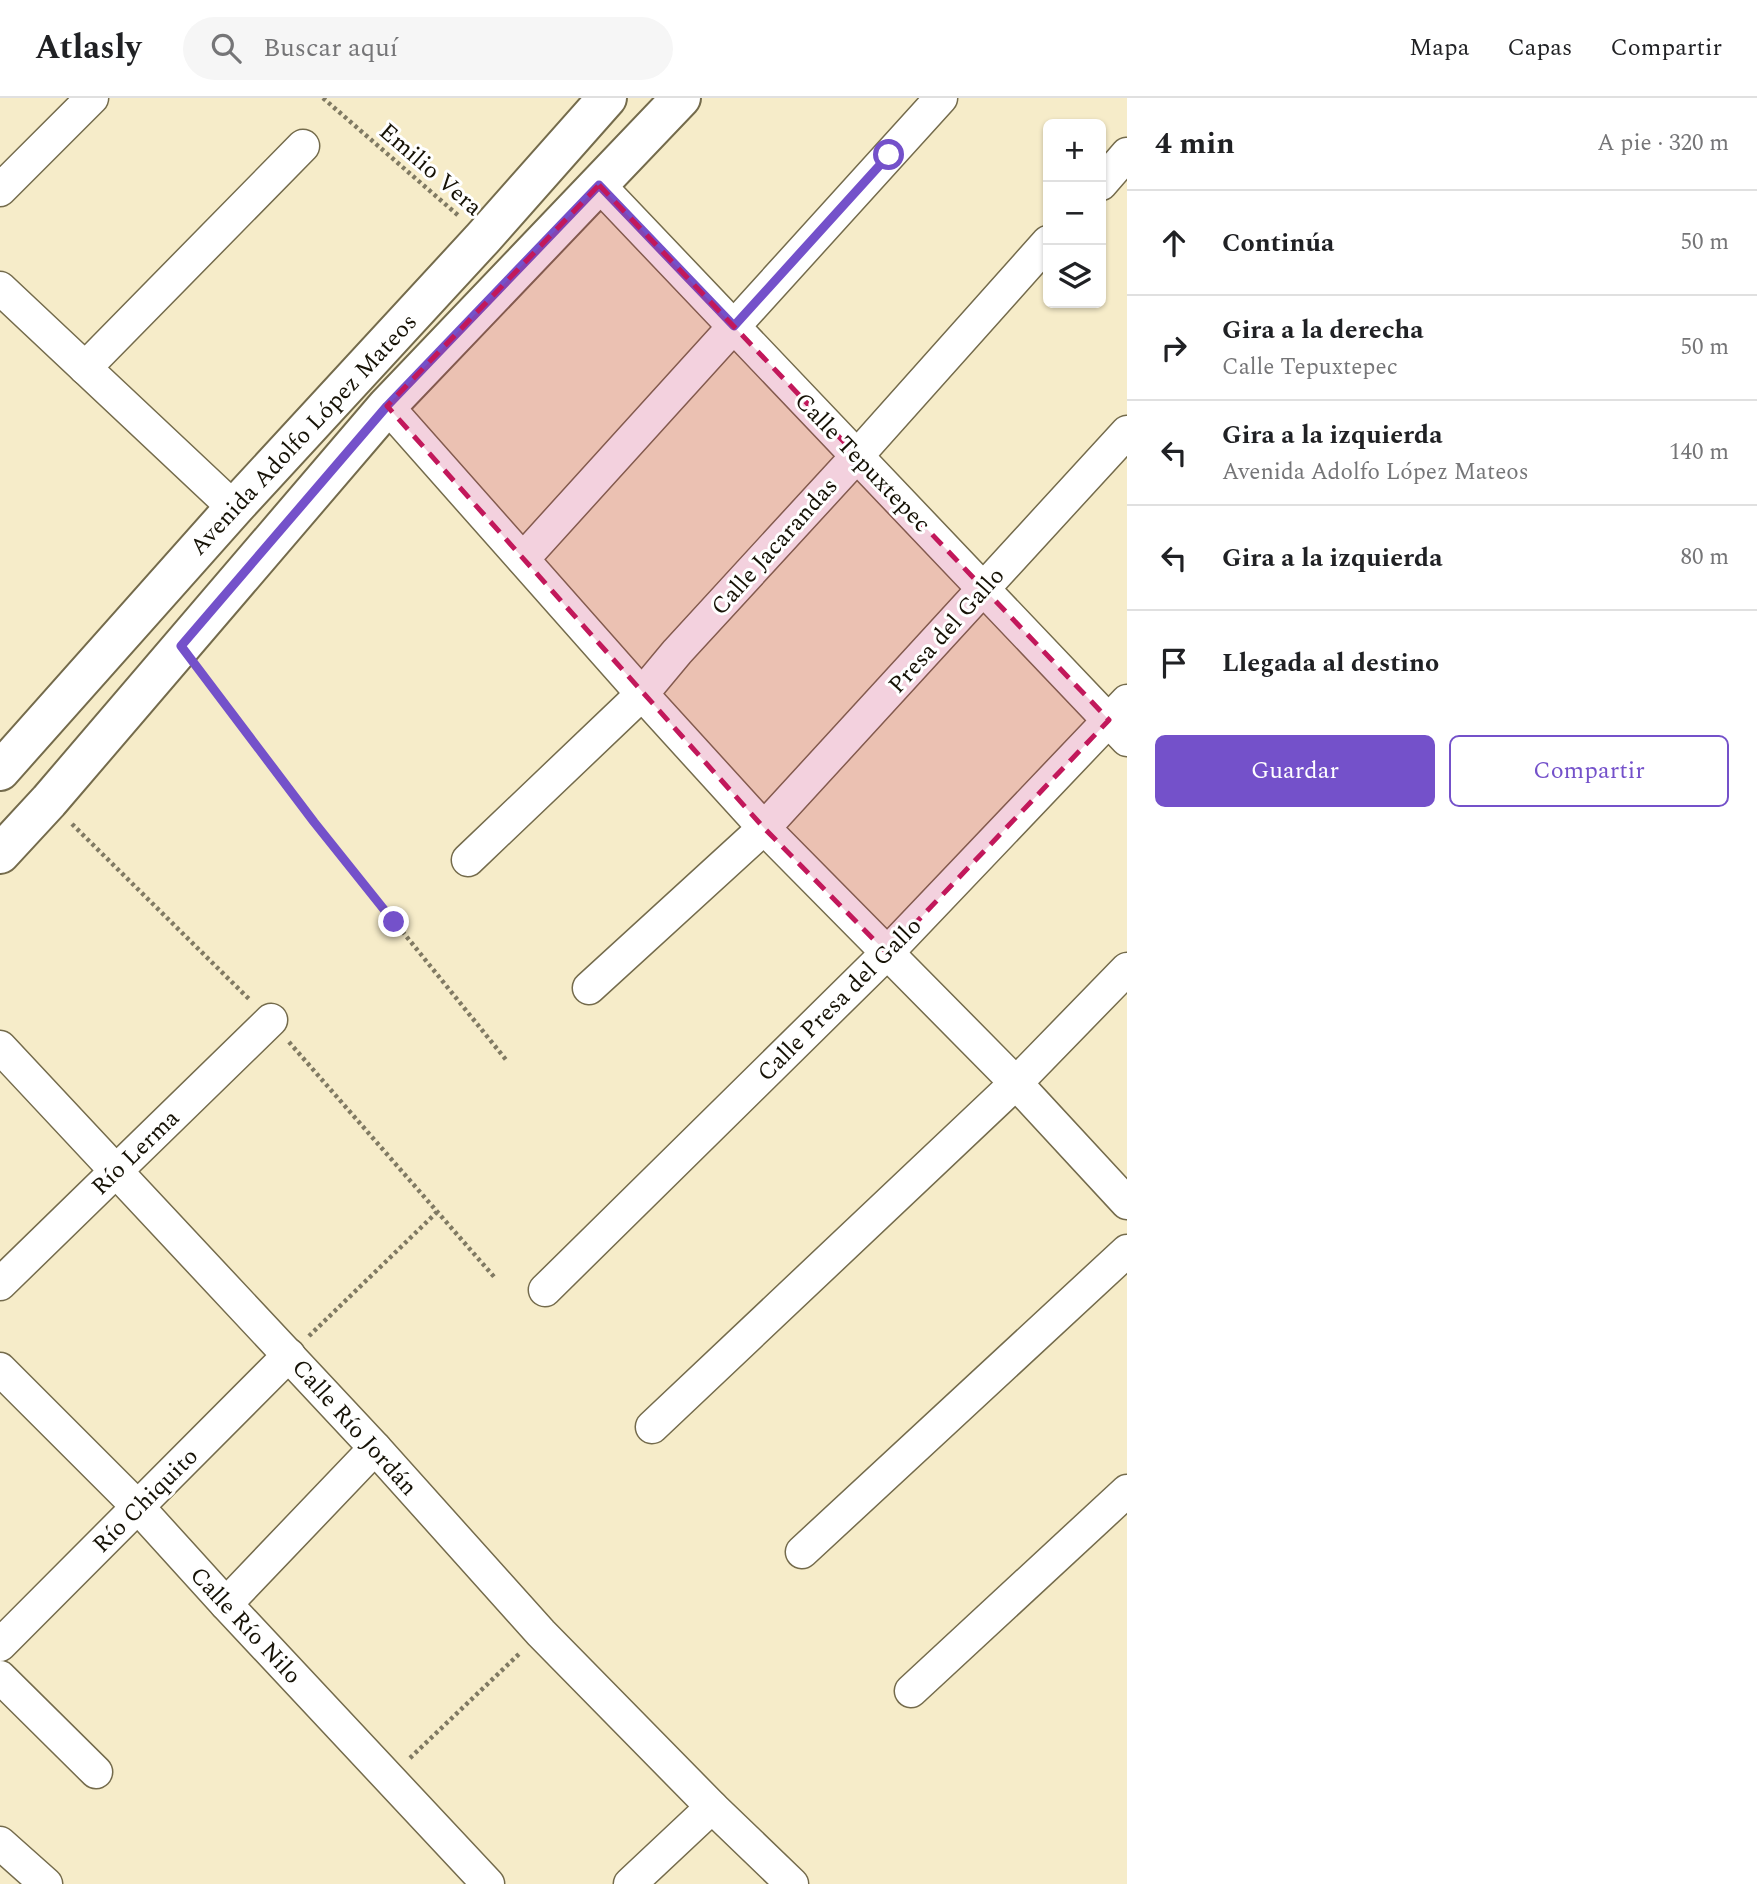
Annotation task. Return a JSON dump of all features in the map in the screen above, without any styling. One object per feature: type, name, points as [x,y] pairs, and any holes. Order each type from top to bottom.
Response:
[{"type":"street","points":[[0,191],[92,98]]},
{"type":"street","name":"Avenida Adolfo López Mateos","points":[[0,771],[234,508],[483,238],[607,98]]},
{"type":"street","name":"Avenida Adolfo López Mateos","points":[[0,855],[387,406],[681,98]]},
{"type":"street","points":[[523,559],[941,98]]},
{"type":"street","points":[[85,368],[303,146]]},
{"type":"street","points":[[1103,182],[1127,154]]},
{"type":"street","name":"Calle Tepuxtepec","points":[[599,185],[983,589],[1121,720]]},
{"type":"street","name":"Calle Jacarandas","points":[[468,860],[642,694],[1045,245]]},
{"type":"street","points":[[0,288],[234,508]]},
{"type":"street","points":[[387,406],[764,828],[1016,1083],[1127,1203]]},
{"type":"street","name":"Presa del Gallo","points":[[589,988],[764,828],[1127,432]]},
{"type":"street","name":"Calle Presa del Gallo","points":[[545,1290],[1121,720]]},
{"type":"street","points":[[652,1427],[1016,1083],[1127,969]]},
{"type":"street","name":"Río Lerma","points":[[0,1284],[271,1020]]},
{"type":"street","name":"Calle Río Jordán","points":[[0,1047],[375,1448],[541,1633],[712,1807],[792,1884]]},
{"type":"street","points":[[802,1552],[1127,1251]]},
{"type":"street","name":"Río Chiquito","points":[[0,1645],[289,1355]]},
{"type":"street","name":"Calle Río Nilo","points":[[0,1369],[138,1507],[488,1884]]},
{"type":"street","points":[[226,1604],[375,1448]]},
{"type":"street","points":[[911,1691],[1127,1491]]},
{"type":"street","points":[[0,1677],[96,1772]]},
{"type":"street","points":[[630,1884],[712,1807]]},
{"type":"street","points":[[0,1843],[46,1884]]},
{"type":"path","name":"Emilio Vera","points":[[323,98],[483,238]]},
{"type":"path","points":[[181,646],[314,822],[507,1060]]},
{"type":"path","points":[[289,1355],[437,1212]]},
{"type":"path","points":[[388,1778],[541,1633]]},
{"type":"highlighted area","points":[[599,185],[1109,720],[887,953],[764,828],[387,406]]},
{"type":"route","points":[[394,922],[314,822],[181,646],[387,406],[599,185],[734,326],[889,155]]}]
